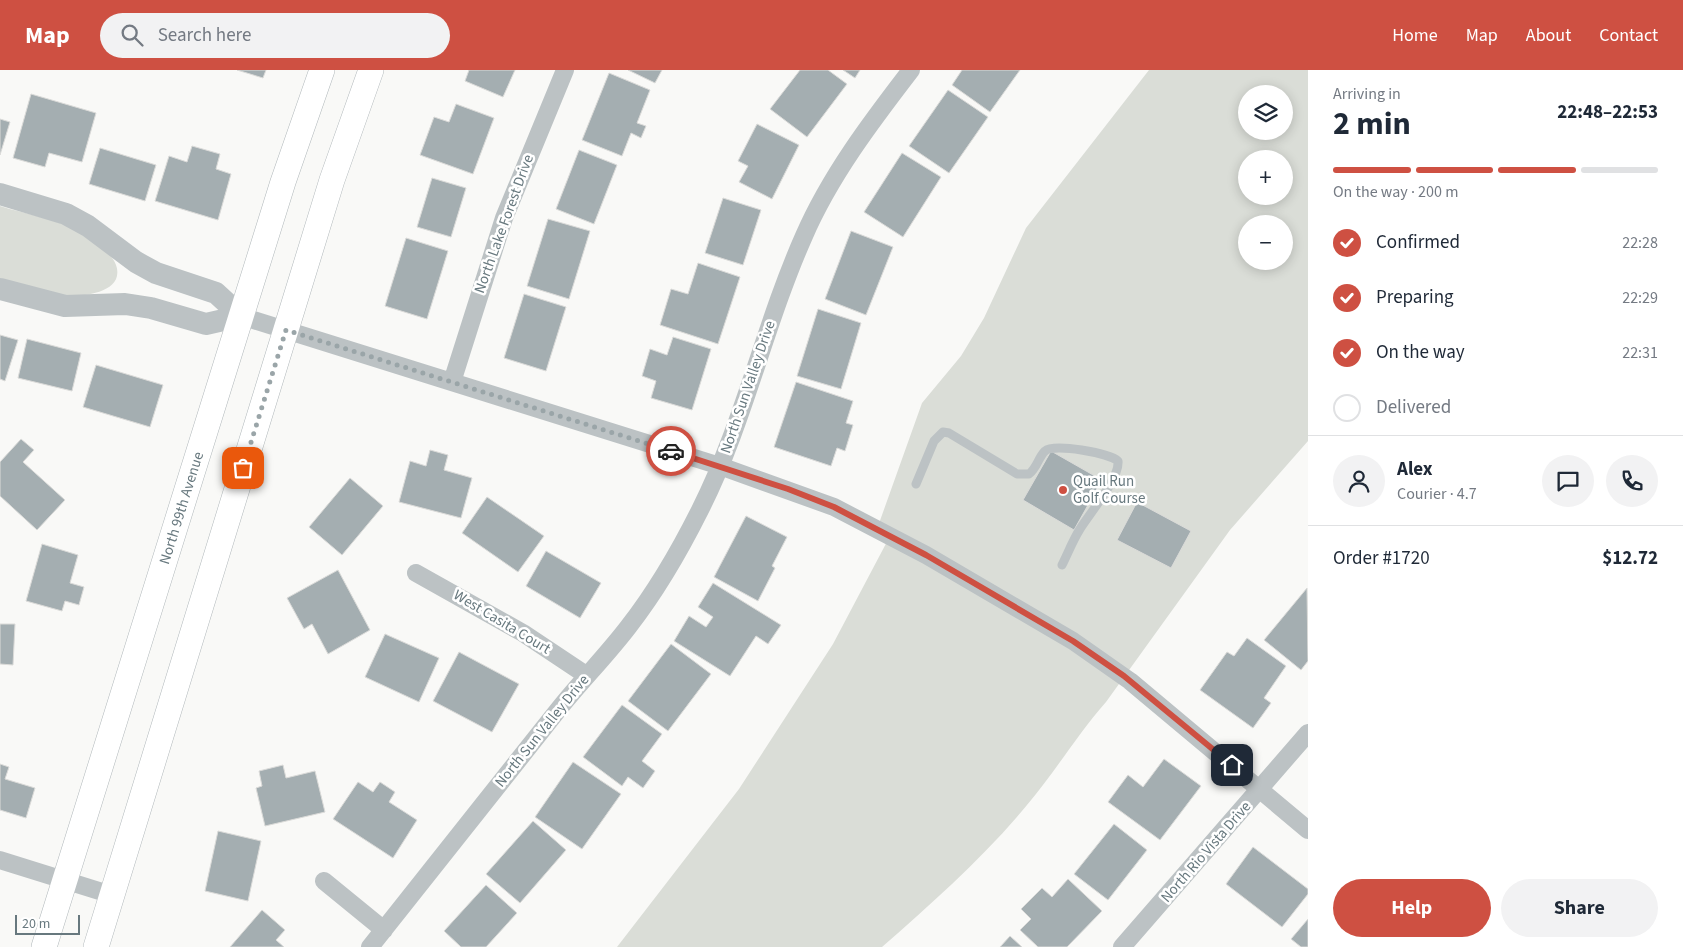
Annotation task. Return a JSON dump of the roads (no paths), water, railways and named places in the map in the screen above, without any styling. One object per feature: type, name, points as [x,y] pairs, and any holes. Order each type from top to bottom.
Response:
[{"type":"main road","name":"North 99th Avenue","points":[[44,947],[283,182],[322,70]]},
{"type":"main road","points":[[96,947],[332,180],[371,70]]},
{"type":"street","name":"North Lake Forest Drive","points":[[452,382],[504,218],[565,70]]},
{"type":"street","name":"North Sun Valley Drive","points":[[370,947],[586,675],[629,626],[664,576],[700,510],[720,466],[767,328],[804,235],[831,184],[868,126],[911,70]]},
{"type":"street","points":[[0,194],[66,214],[88,226],[136,262],[156,273],[216,293],[241,316],[720,466],[834,507],[1016,606],[1073,641],[1124,676],[1308,830]]},
{"type":"street","points":[[0,289],[65,306],[125,304],[151,308],[206,324],[241,316]]},
{"type":"street","name":"West Casita Court","points":[[416,573],[523,633],[586,675]]},
{"type":"street","name":"North Rio Vista Drive","points":[[1122,947],[1308,733]]},
{"type":"street","points":[[0,860],[112,895]]},
{"type":"street","points":[[324,881],[384,930]]},
{"type":"lane","points":[[916,484],[934,441],[943,432],[949,433],[1017,474],[1030,474],[1045,451],[1050,449],[1080,449],[1113,457],[1118,461],[1118,465],[1111,480],[1079,530],[1062,564]]},
{"type":"place","name":"Quail Run Golf Course","points":[[1063,490]]}]
